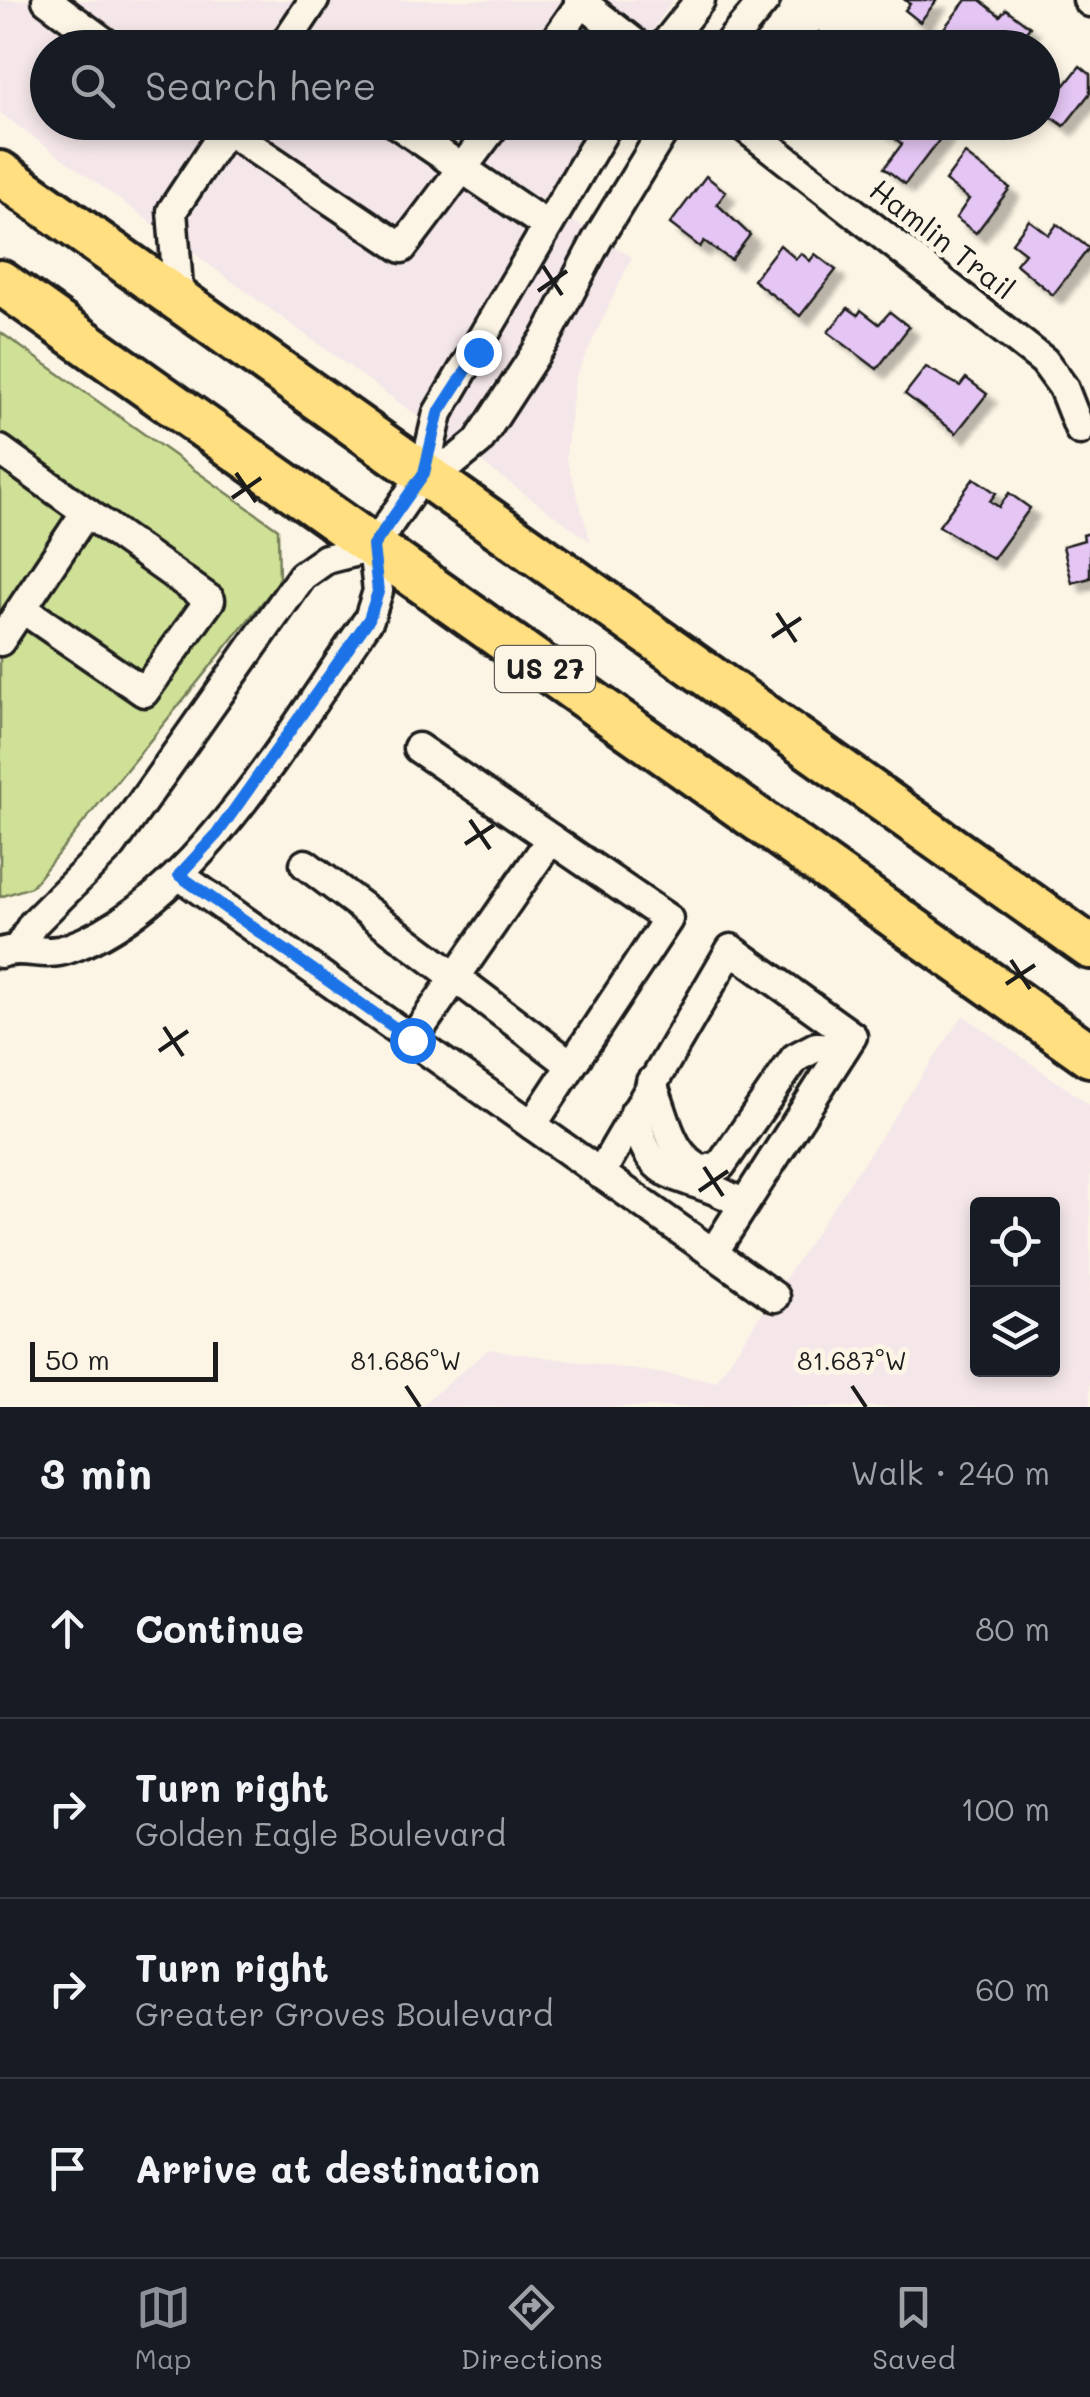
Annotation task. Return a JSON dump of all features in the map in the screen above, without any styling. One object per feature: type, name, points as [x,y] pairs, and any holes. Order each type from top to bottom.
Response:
[{"type":"highway","name":"US 27","points":[[0,173],[1090,947]]},
{"type":"highway","name":"US 27","points":[[0,282],[1090,1055]]},
{"type":"street","points":[[47,0],[88,30]]},
{"type":"street","points":[[296,30],[314,0]]},
{"type":"street","points":[[676,30],[700,0]]},
{"type":"street","points":[[741,30],[766,0]]},
{"type":"street","points":[[562,30],[581,1],[618,30]]},
{"type":"street","points":[[180,300],[172,211],[215,140]]},
{"type":"street","points":[[246,140],[402,248],[485,140]]},
{"type":"street","points":[[420,140],[547,226]]},
{"type":"street","points":[[6,949],[79,882],[118,837],[302,576],[326,559],[373,546],[424,473],[438,414],[492,328],[597,140]]},
{"type":"street","points":[[424,473],[456,460],[478,442],[547,336],[597,240],[658,140]]},
{"type":"street","name":"Hamlin Trail","points":[[761,140],[1044,361],[1063,387],[1080,430]]},
{"type":"street","points":[[0,450],[210,600],[144,692],[22,609]]},
{"type":"street","points":[[0,640],[86,512]]},
{"type":"street","points":[[6,949],[37,952],[70,948],[131,912],[179,875],[217,834],[369,619],[378,592],[373,546]]},
{"type":"street","points":[[418,748],[668,918],[532,1126]]},
{"type":"street","points":[[412,1040],[551,839]]},
{"type":"street","points":[[305,864],[570,1064]]},
{"type":"street","points":[[179,875],[775,1297]]},
{"type":"street","points":[[600,1174],[731,949],[852,1036],[713,1253]]},
{"type":"street","points":[[651,1082],[676,1152],[685,1164],[704,1171],[722,1165],[795,1058],[816,1047],[844,1048]]},
{"type":"street","points":[[635,1112],[640,1145],[668,1174],[715,1186],[743,1204]]},
{"type":"shaded area","points":[[0,0],[673,0],[653,30],[30,30],[30,135],[0,113]]},
{"type":"shaded area","points":[[37,140],[581,140],[541,201],[632,257],[575,378],[566,457],[591,542]]},
{"type":"shaded area","points":[[963,1015],[1090,1105],[1090,1407],[419,1407],[489,1349],[716,1381]]},
{"type":"green space","points":[[0,332],[278,529],[279,582],[31,887],[0,897]]},
{"type":"building","points":[[905,0],[937,0],[920,22],[905,10],[910,4]]},
{"type":"building","points":[[966,0],[980,0],[1000,16],[1006,9],[1030,27],[1028,30],[943,30]]},
{"type":"building","points":[[1080,66],[1090,74],[1090,93],[1064,126],[1060,123],[1060,79],[1065,85]]},
{"type":"building","points":[[897,140],[939,140],[905,184],[884,168],[902,144]]},
{"type":"building","points":[[965,154],[1010,188],[976,233],[956,218],[969,199],[945,181]]},
{"type":"building","points":[[706,176],[726,192],[717,204],[750,235],[731,260],[704,241],[700,247],[670,224]]},
{"type":"building","points":[[1029,220],[1049,235],[1057,224],[1089,248],[1053,295],[1016,264],[1025,253],[1012,243]]},
{"type":"building","points":[[780,245],[796,259],[801,253],[810,261],[815,254],[836,270],[800,316],[753,280]]},
{"type":"building","points":[[848,308],[858,315],[861,310],[879,324],[890,312],[909,327],[877,369],[828,332]]},
{"type":"building","points":[[926,367],[960,386],[966,378],[987,394],[956,433],[905,394]]},
{"type":"building","points":[[974,478],[996,493],[990,501],[999,507],[1009,493],[1030,508],[993,559],[939,526]]},
{"type":"building","points":[[1090,533],[1090,578],[1072,583],[1063,546],[1084,540],[1083,535]]},
{"type":"route","points":[[412,1040],[179,875],[217,834],[369,619],[378,592],[373,546],[424,473],[438,414],[478,352]]}]
